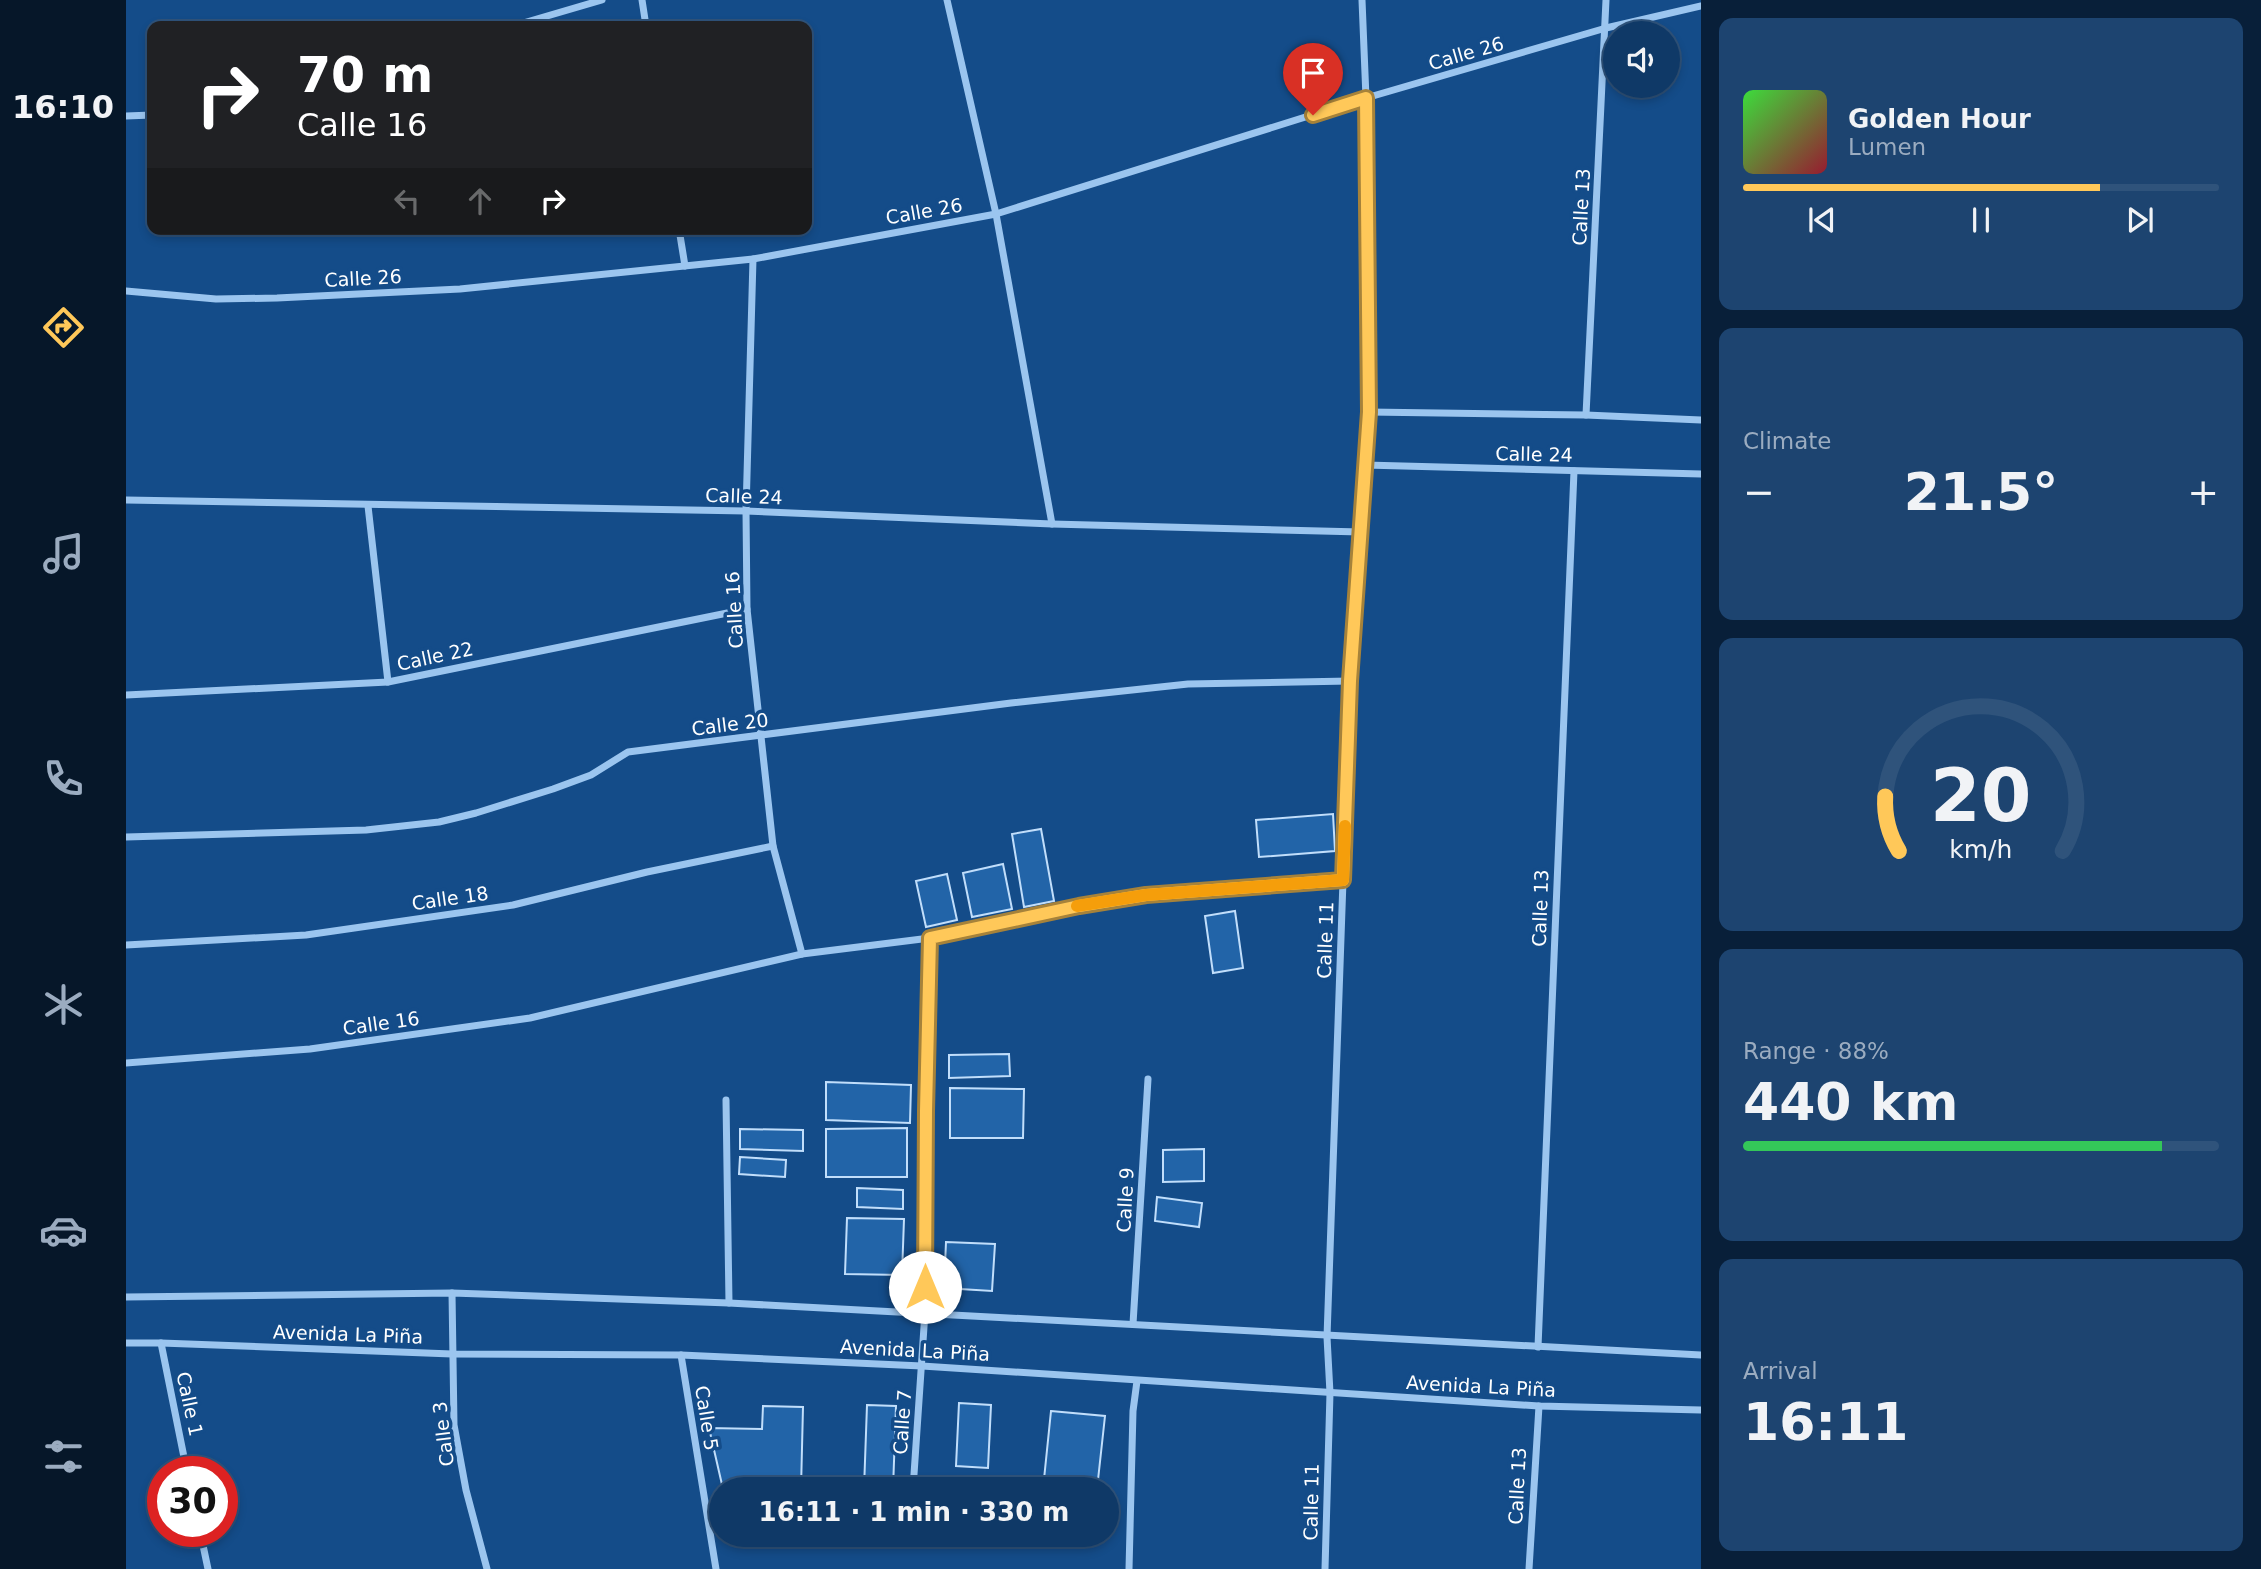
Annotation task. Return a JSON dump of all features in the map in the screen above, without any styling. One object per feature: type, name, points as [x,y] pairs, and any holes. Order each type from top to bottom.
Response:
[{"type":"street","points":[[530,21],[602,0]]},
{"type":"street","points":[[642,0],[645,21]]},
{"type":"street","points":[[947,0],[996,214],[1052,524]]},
{"type":"street","name":"Calle 11","points":[[1325,1569],[1330,1393],[1328,1337],[1350,681],[1369,412],[1366,98],[1362,0]]},
{"type":"street","name":"Calle 13","points":[[1606,0],[1606,21]]},
{"type":"street","name":"Calle 26","points":[[1636,21],[1701,6]]},
{"type":"street","name":"Calle 26","points":[[126,291],[216,299],[289,298],[460,289],[753,259],[996,214],[1366,98],[1603,29]]},
{"type":"street","name":"Calle 13","points":[[1586,415],[1603,86]]},
{"type":"street","points":[[126,116],[147,115]]},
{"type":"street","points":[[680,235],[685,266]]},
{"type":"street","name":"Calle 16","points":[[753,259],[746,511],[747,609],[773,846],[802,954]]},
{"type":"street","name":"Calle 24","points":[[1369,412],[1586,415],[1701,420]]},
{"type":"street","name":"Calle 24","points":[[1365,465],[1701,474]]},
{"type":"street","name":"Calle 13","points":[[1538,1347],[1574,471]]},
{"type":"street","name":"Calle 24","points":[[126,500],[746,511],[1052,524],[1361,532]]},
{"type":"street","points":[[368,506],[388,682]]},
{"type":"street","name":"Calle 22","points":[[126,695],[388,682],[747,609]]},
{"type":"street","name":"Calle 20","points":[[126,837],[366,830],[439,822],[476,813],[591,775],[628,752],[1011,703],[1188,684],[1350,681]]},
{"type":"street","name":"Calle 18","points":[[126,945],[306,935],[499,907],[773,846]]},
{"type":"street","name":"Calle 16","points":[[126,1063],[310,1049],[530,1018],[802,954],[930,938],[1079,906],[1146,895],[1343,880]]},
{"type":"street","name":"Calle 7","points":[[914,1477],[925,1312],[930,938]]},
{"type":"street","name":"Calle 9","points":[[1133,1324],[1148,1079]]},
{"type":"street","points":[[726,1100],[729,1303]]},
{"type":"street","name":"Avenida La Piña","points":[[126,1297],[452,1293],[729,1303],[1701,1355]]},
{"type":"street","name":"Calle 3","points":[[452,1293],[454,1425],[466,1490],[487,1569]]},
{"type":"street","name":"Avenida La Piña","points":[[126,1343],[452,1354],[681,1355],[922,1366],[1539,1406],[1701,1410]]},
{"type":"street","name":"Calle 1","points":[[161,1343],[184,1456]]},
{"type":"street","name":"Calle 5","points":[[681,1355],[716,1569]]},
{"type":"street","points":[[1129,1569],[1133,1411],[1137,1381]]},
{"type":"street","name":"Calle 13","points":[[1529,1569],[1539,1406]]},
{"type":"street","points":[[203,1547],[208,1569]]},
{"type":"building","points":[[1333,814],[1335,851],[1259,857],[1256,820]]},
{"type":"building","points":[[1041,829],[1054,901],[1024,907],[1012,834]]},
{"type":"building","points":[[1003,864],[1012,909],[972,917],[963,873]]},
{"type":"building","points":[[947,874],[957,920],[926,927],[916,881]]},
{"type":"building","points":[[1235,911],[1243,968],[1213,973],[1205,916]]},
{"type":"building","points":[[1009,1054],[1010,1076],[949,1078],[949,1055]]},
{"type":"building","points":[[826,1082],[911,1085],[910,1123],[826,1120]]},
{"type":"building","points":[[950,1088],[1024,1089],[1023,1138],[950,1138]]},
{"type":"building","points":[[907,1128],[907,1177],[826,1177],[826,1129]]},
{"type":"building","points":[[740,1129],[803,1130],[803,1151],[740,1149]]},
{"type":"building","points":[[1204,1149],[1204,1181],[1163,1182],[1163,1150]]},
{"type":"building","points":[[740,1157],[786,1160],[785,1177],[739,1174]]},
{"type":"building","points":[[857,1188],[903,1190],[903,1209],[857,1207]]},
{"type":"building","points":[[1157,1197],[1202,1203],[1199,1227],[1155,1221]]},
{"type":"building","points":[[847,1218],[904,1219],[902,1275],[845,1274]]},
{"type":"building","points":[[946,1242],[995,1244],[992,1291],[944,1288]]},
{"type":"building","points":[[959,1403],[991,1405],[988,1468],[956,1466]]},
{"type":"building","points":[[867,1405],[896,1406],[893,1477],[864,1477]]},
{"type":"building","points":[[763,1406],[803,1407],[801,1477],[720,1477],[709,1428],[762,1429]]},
{"type":"building","points":[[1051,1411],[1105,1416],[1098,1477],[1044,1477]]},
{"type":"slow traffic","points":[[1077,906],[1146,895],[1343,880],[1345,826]]},
{"type":"route","points":[[925,1287],[930,938],[1079,906],[1146,895],[1343,880],[1350,681],[1369,412],[1366,98],[1313,115]]}]
